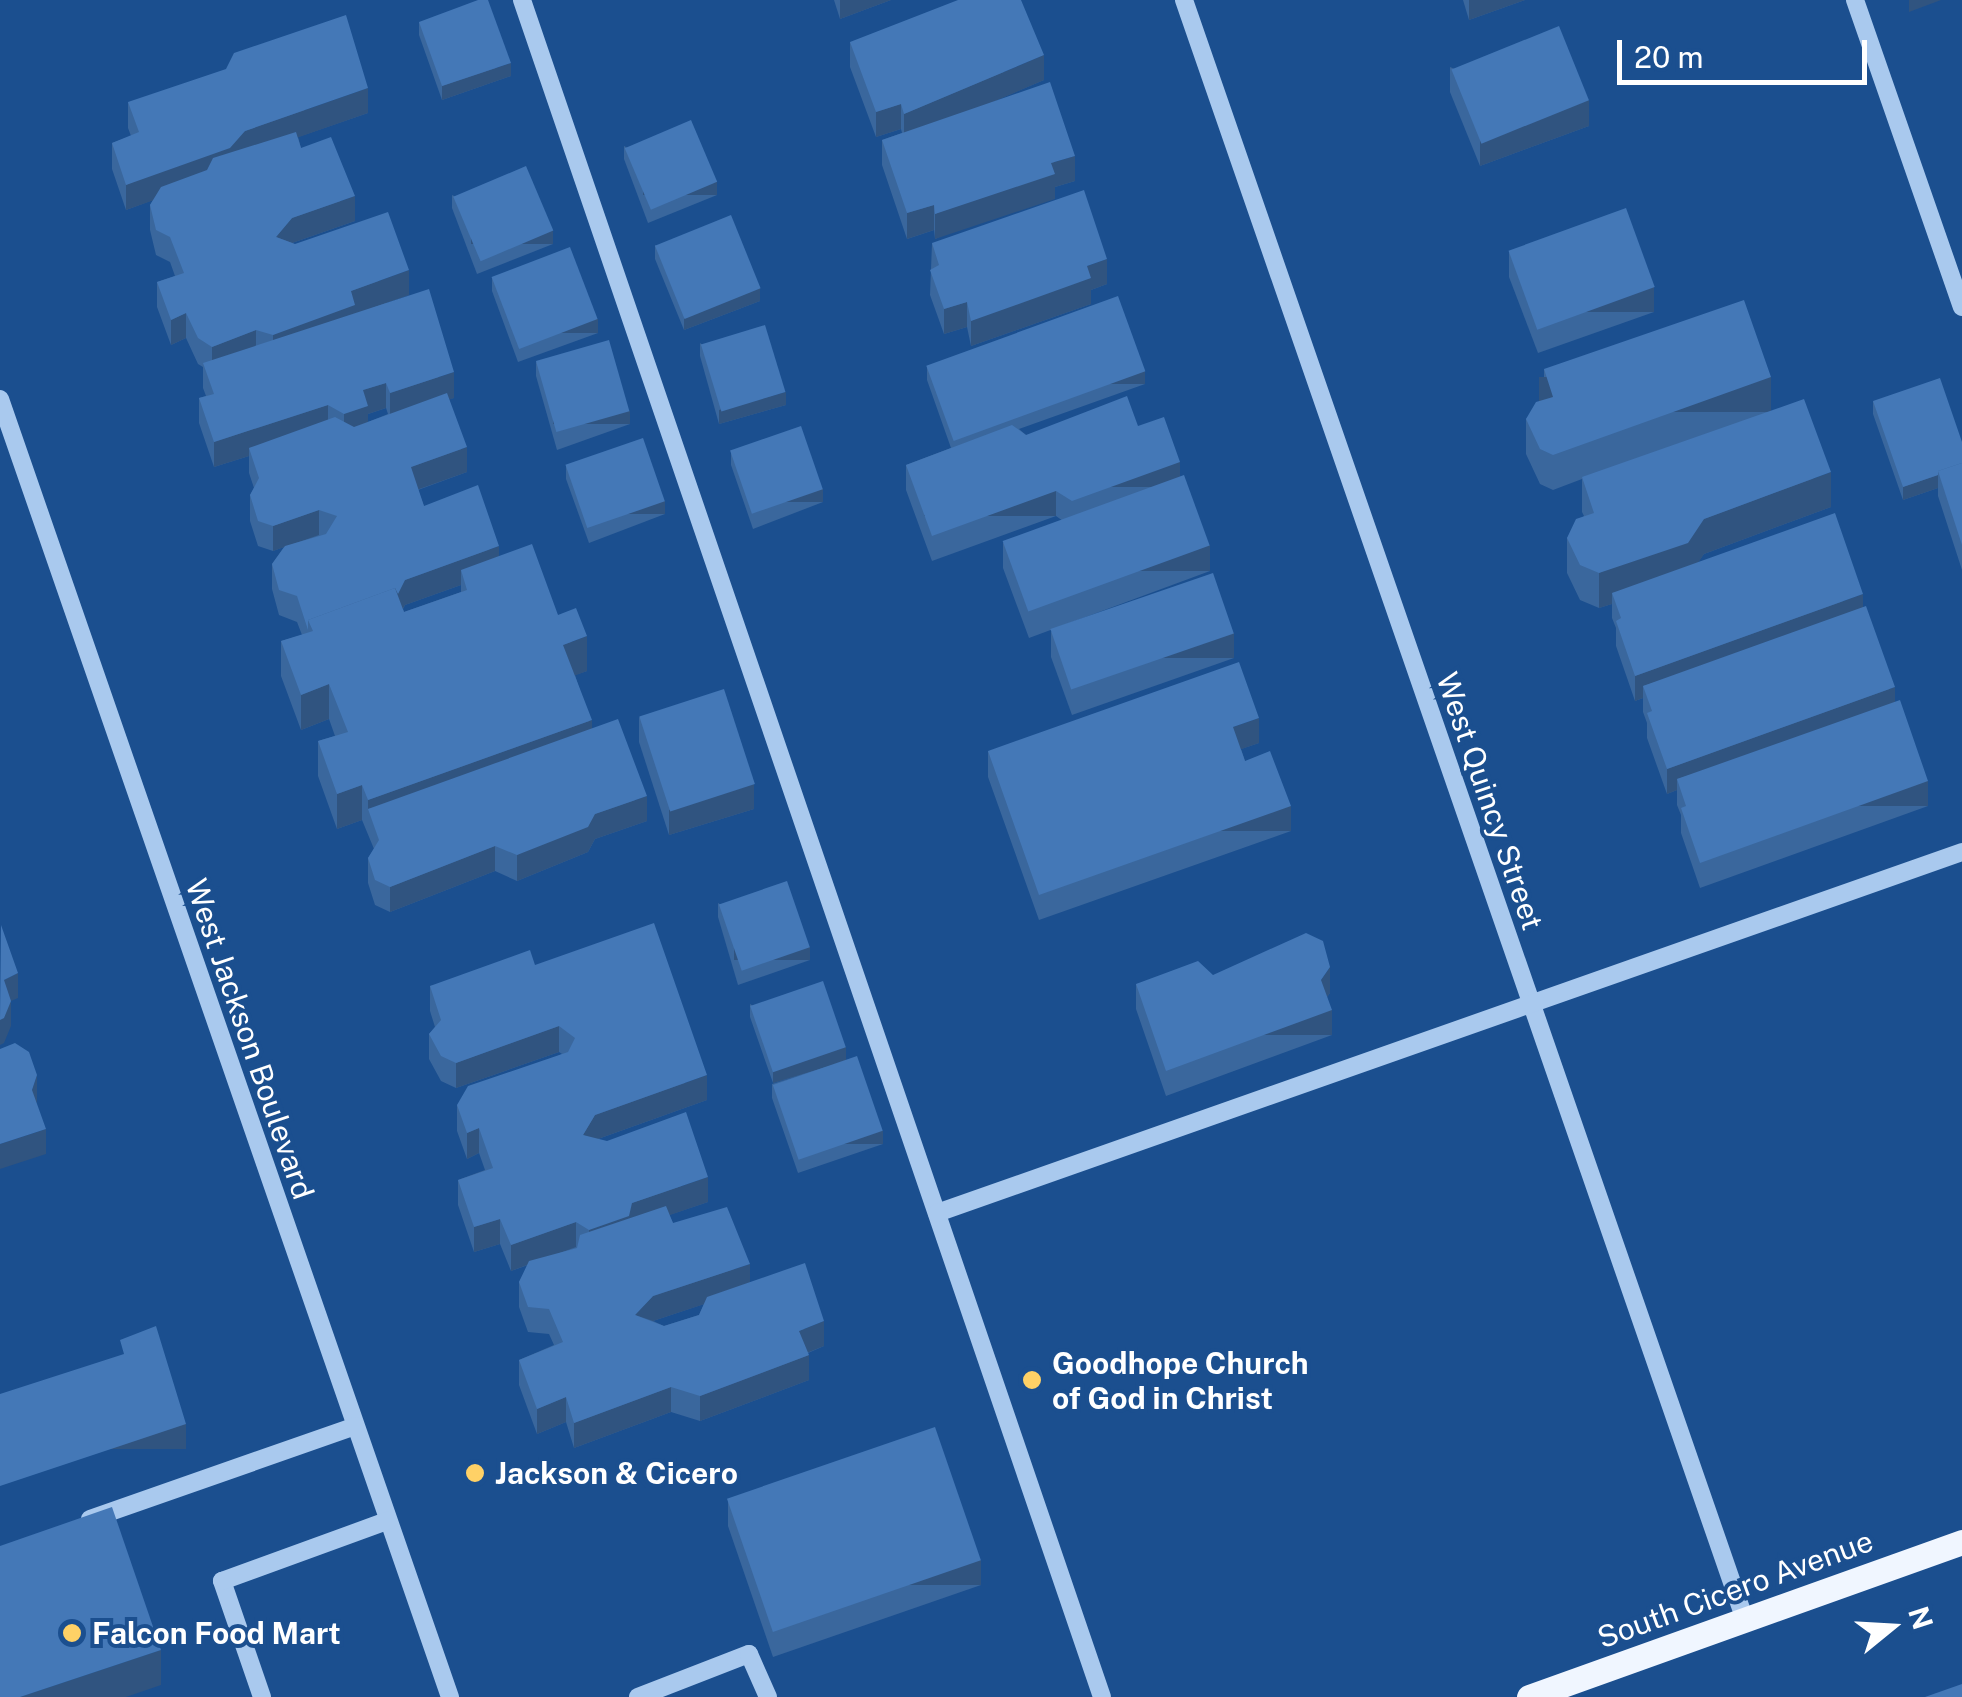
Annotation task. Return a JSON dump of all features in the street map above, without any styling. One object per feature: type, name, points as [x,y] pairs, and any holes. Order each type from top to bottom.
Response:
[{"type":"main road","name":"South Cicero Avenue","points":[[1529,1697],[1962,1542]]},
{"type":"street","points":[[522,0],[1102,1697]]},
{"type":"street","name":"West Quincy Street","points":[[1184,0],[1744,1620]]},
{"type":"street","points":[[1855,0],[1962,308]]},
{"type":"street","name":"West Jackson Boulevard","points":[[0,398],[450,1697]]},
{"type":"street","points":[[937,1212],[1962,852]]},
{"type":"street","points":[[72,1525],[355,1426]]},
{"type":"street","points":[[262,1697],[222,1581],[387,1520]]},
{"type":"street","points":[[638,1697],[749,1654],[768,1697]]},
{"type":"building","points":[[478,0],[488,0],[511,63],[442,86],[419,22]]},
{"type":"building","points":[[958,0],[1021,0],[1044,55],[904,114],[901,104],[876,112],[850,42]]},
{"type":"building","points":[[346,15],[368,88],[245,131],[230,148],[126,185],[112,143],[139,132],[128,102],[226,69],[234,53]]},
{"type":"building","points":[[1559,26],[1589,100],[1481,144],[1451,69]]},
{"type":"building","points":[[1050,82],[1075,156],[1051,163],[1055,174],[935,214],[934,205],[907,213],[882,140]]},
{"type":"building","points":[[691,120],[717,182],[651,210],[625,148]]},
{"type":"building","points":[[296,132],[301,148],[331,137],[355,196],[292,218],[276,237],[295,244],[388,212],[409,270],[351,291],[355,305],[273,335],[256,330],[212,347],[198,338],[186,313],[171,320],[157,282],[184,273],[170,237],[156,230],[150,205],[161,187],[207,170],[213,158]]},
{"type":"building","points":[[526,166],[553,230],[481,261],[453,197]]},
{"type":"building","points":[[1084,190],[1107,259],[1087,266],[1091,278],[971,321],[967,302],[944,309],[930,270],[939,265],[932,243]]},
{"type":"building","points":[[1626,208],[1655,287],[1537,330],[1509,251]]},
{"type":"building","points":[[731,215],[761,288],[685,319],[655,246]]},
{"type":"building","points":[[570,247],[598,319],[519,349],[492,277]]},
{"type":"building","points":[[429,289],[454,372],[390,393],[386,383],[363,390],[368,406],[344,414],[328,405],[214,442],[199,398],[214,394],[203,363]]},
{"type":"building","points":[[1118,296],[1145,371],[954,441],[926,366]]},
{"type":"building","points":[[1744,300],[1771,377],[1553,455],[1540,449],[1526,419],[1536,402],[1553,397],[1544,369]]},
{"type":"building","points":[[765,325],[785,392],[721,412],[701,345]]},
{"type":"building","points":[[609,340],[629,411],[556,432],[536,361]]},
{"type":"building","points":[[1940,378],[1962,442],[1962,463],[1903,487],[1873,401]]},
{"type":"building","points":[[447,393],[467,447],[411,467],[424,506],[478,485],[499,546],[405,580],[398,594],[395,588],[308,620],[308,630],[297,596],[279,590],[272,564],[285,546],[326,534],[337,516],[319,510],[273,526],[258,521],[250,495],[259,478],[249,448],[335,417],[354,427]]},
{"type":"building","points":[[1127,396],[1138,426],[1164,417],[1180,462],[1072,501],[1056,491],[932,536],[906,465],[1012,425],[1026,435]]},
{"type":"building","points":[[1804,399],[1831,472],[1704,519],[1688,543],[1599,573],[1580,565],[1567,538],[1576,519],[1594,513],[1582,477]]},
{"type":"building","points":[[801,426],[823,489],[752,514],[730,450]]},
{"type":"building","points":[[643,438],[665,501],[587,528],[565,465]]},
{"type":"building","points":[[1962,463],[1962,545],[1938,471]]},
{"type":"building","points":[[1184,475],[1210,545],[1028,611],[1003,541]]},
{"type":"building","points":[[1835,513],[1863,594],[1635,676],[1616,621],[1621,618],[1612,593]]},
{"type":"building","points":[[532,544],[558,615],[576,608],[587,636],[563,645],[592,720],[368,800],[362,785],[337,794],[318,741],[348,732],[329,684],[301,695],[281,641],[313,631],[308,620],[395,588],[404,612],[467,590],[461,570]]},
{"type":"building","points":[[1213,573],[1234,634],[1071,690],[1050,629]]},
{"type":"building","points":[[1866,606],[1895,687],[1667,769],[1647,713],[1652,711],[1643,686]]},
{"type":"building","points":[[1239,662],[1259,718],[1233,727],[1245,761],[1270,751],[1291,806],[1039,895],[988,751]]},
{"type":"building","points":[[724,689],[755,784],[670,812],[639,717]]},
{"type":"building","points":[[1900,700],[1928,781],[1700,863],[1681,808],[1686,806],[1677,779]]},
{"type":"building","points":[[618,719],[647,796],[595,814],[588,827],[517,855],[495,846],[390,887],[375,880],[368,858],[379,840],[368,809]]},
{"type":"building","points":[[787,881],[810,947],[742,971],[719,904]]},
{"type":"building","points":[[654,923],[707,1075],[595,1115],[583,1135],[607,1141],[686,1112],[708,1177],[632,1203],[629,1216],[589,1230],[576,1222],[511,1245],[500,1219],[474,1227],[458,1180],[493,1168],[479,1128],[467,1133],[457,1105],[468,1086],[568,1052],[575,1038],[559,1026],[456,1063],[441,1056],[429,1034],[441,1020],[430,986],[530,950],[535,965]]},
{"type":"building","points":[[1,925],[18,973],[4,980],[11,1001],[0,1020]]},
{"type":"building","points":[[1306,933],[1323,941],[1330,967],[1321,980],[1332,1010],[1166,1071],[1136,984],[1198,961],[1213,975]]},
{"type":"building","points":[[823,981],[846,1047],[773,1072],[750,1006]]},
{"type":"building","points":[[15,1043],[29,1052],[37,1075],[32,1090],[46,1129],[0,1144],[0,1049]]},
{"type":"building","points":[[857,1056],[883,1131],[799,1160],[773,1085]]},
{"type":"building","points":[[666,1206],[673,1223],[727,1207],[750,1264],[653,1296],[635,1315],[664,1326],[699,1315],[707,1297],[805,1263],[824,1321],[799,1331],[809,1355],[700,1396],[671,1387],[574,1423],[566,1397],[537,1409],[519,1360],[563,1342],[549,1309],[528,1307],[519,1282],[529,1261],[577,1248],[580,1235]]},
{"type":"building","points":[[156,1326],[186,1424],[0,1486],[0,1394],[124,1354],[120,1340]]},
{"type":"building","points":[[935,1427],[981,1560],[773,1632],[727,1499]]},
{"type":"building","name":"Falcon Food Mart","points":[[112,1507],[161,1650],[20,1697],[0,1697],[0,1546]]},
{"type":"building","points":[[1962,1684],[1962,1697],[1925,1697]]},
{"type":"place","name":"Goodhope Church of God in Christ","points":[[1032,1380]]},
{"type":"place","name":"Jackson & Cicero","points":[[475,1473]]},
{"type":"place","name":"Falcon Food Mart","points":[[72,1633]]}]
